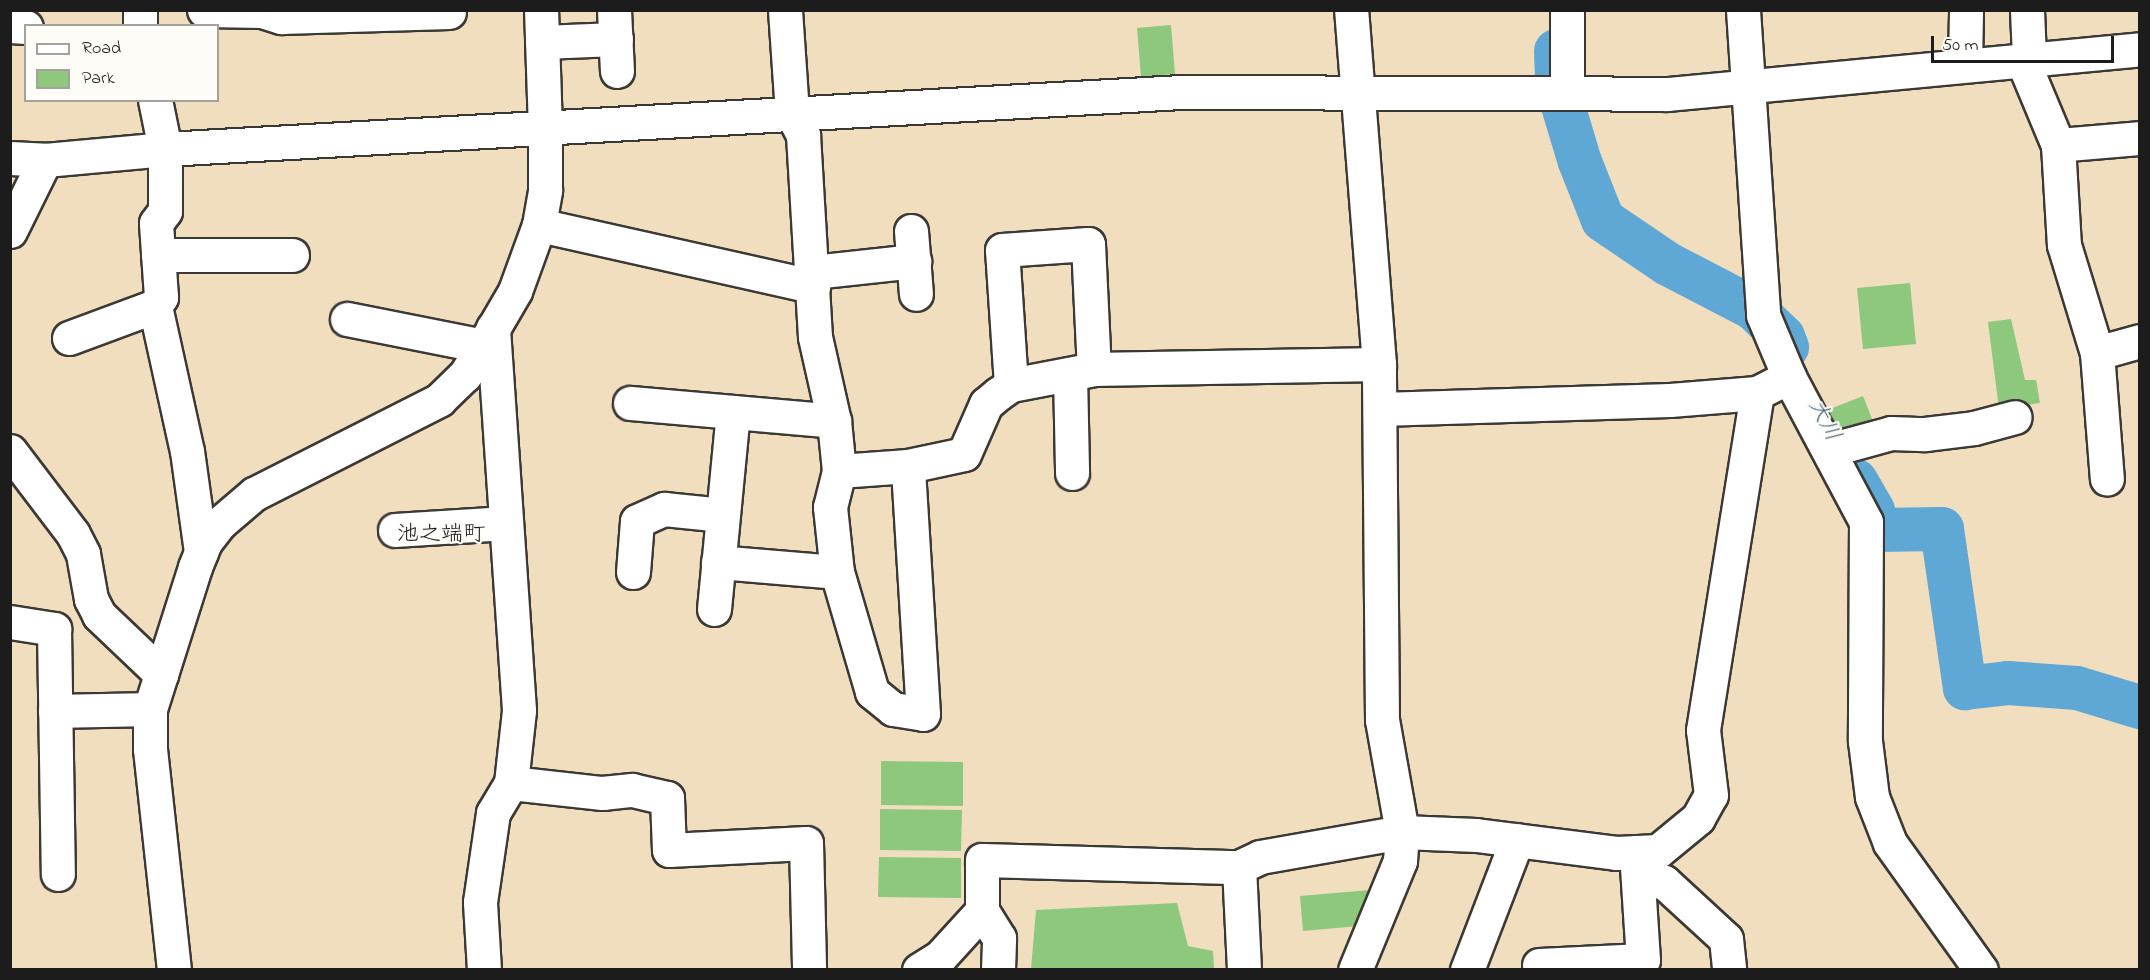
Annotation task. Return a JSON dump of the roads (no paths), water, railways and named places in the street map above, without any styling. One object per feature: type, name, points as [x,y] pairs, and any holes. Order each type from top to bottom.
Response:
[{"type":"street","points":[[204,10],[262,11],[281,17],[448,12]]},
{"type":"street","points":[[784,10],[792,114],[803,135],[815,338],[834,421],[839,471],[830,507],[837,572],[872,692],[893,709],[923,714],[908,466]]},
{"type":"street","points":[[1351,10],[1380,409],[1382,720],[1402,832],[1400,861],[1355,969]]},
{"type":"street","points":[[1560,92],[1567,10]]},
{"type":"street","points":[[1743,10],[1746,88],[1763,315],[1789,376],[1866,522],[1865,741],[1872,797],[1890,843],[1981,969]]},
{"type":"street","points":[[1965,64],[1966,10]]},
{"type":"street","points":[[2027,10],[2025,59],[2058,145],[2064,245],[2097,353],[2107,479]]},
{"type":"street","points":[[174,969],[150,749],[150,709],[201,552],[220,523],[255,494],[439,400],[465,375],[515,291],[539,225],[545,190],[541,26],[615,25],[617,71]]},
{"type":"street","points":[[10,158],[45,160],[165,149],[1180,92],[1666,94],[2139,49]]},
{"type":"street","points":[[69,338],[154,306],[161,297],[156,223],[165,211],[165,149],[155,102]]},
{"type":"street","points":[[2058,145],[2139,138]]},
{"type":"street","points":[[10,231],[45,160]]},
{"type":"street","points":[[539,225],[813,279],[913,246],[916,294]]},
{"type":"street","points":[[1011,385],[1002,250],[1088,244],[1082,371],[1072,473]]},
{"type":"street","points":[[158,255],[292,255]]},
{"type":"street","points":[[154,306],[187,451],[201,552]]},
{"type":"street","points":[[347,320],[488,337]]},
{"type":"street","points":[[484,969],[480,902],[493,813],[511,783],[519,710],[506,523],[488,337]]},
{"type":"street","points":[[2097,353],[2139,341]]},
{"type":"street","points":[[839,471],[908,466],[964,454],[986,404],[1011,385],[1082,371],[1378,364]]},
{"type":"street","points":[[1380,409],[1670,400],[1757,393],[1789,376]]},
{"type":"street","points":[[1637,866],[1698,818],[1711,795],[1703,730],[1757,393]]},
{"type":"street","points":[[630,403],[834,421]]},
{"type":"street","points":[[714,609],[733,412]]},
{"type":"street","points":[[1829,450],[1892,433],[1925,434],[1974,428],[2015,417]]},
{"type":"street","points":[[10,451],[73,534],[83,554],[99,615],[161,674]]},
{"type":"street","points":[[633,572],[637,521],[664,508],[723,515]]},
{"type":"street","points":[[395,530],[506,523]]},
{"type":"street","points":[[718,562],[837,572]]},
{"type":"street","points":[[10,622],[54,629],[95,606]]},
{"type":"street","points":[[54,629],[58,874]]},
{"type":"street","points":[[55,711],[150,709]]},
{"type":"street","points":[[511,783],[602,793],[632,790],[667,798],[669,850],[806,843],[809,969]]},
{"type":"street","points":[[998,969],[999,938],[982,911],[982,860],[1239,867],[1260,857],[1402,832],[1517,840],[1637,866],[1664,882],[1726,939],[1729,969]]},
{"type":"street","points":[[1467,969],[1517,840]]},
{"type":"street","points":[[1539,964],[1589,966],[1643,960],[1637,866]]},
{"type":"street","points":[[1239,867],[1244,969]]},
{"type":"street","points":[[919,969],[940,957],[982,911]]},
{"type":"waterway","name":"大川","points":[[1556,51],[1557,86],[1580,162],[1603,220],[1668,264],[1753,308],[1783,337],[1787,347]]},
{"type":"waterway","name":"大川","points":[[1856,481],[1873,511],[1877,530],[1942,529],[1965,688],[2008,683],[2077,688],[2140,707]]},
{"type":"district","name":"池之端町","points":[[441,536]]}]
